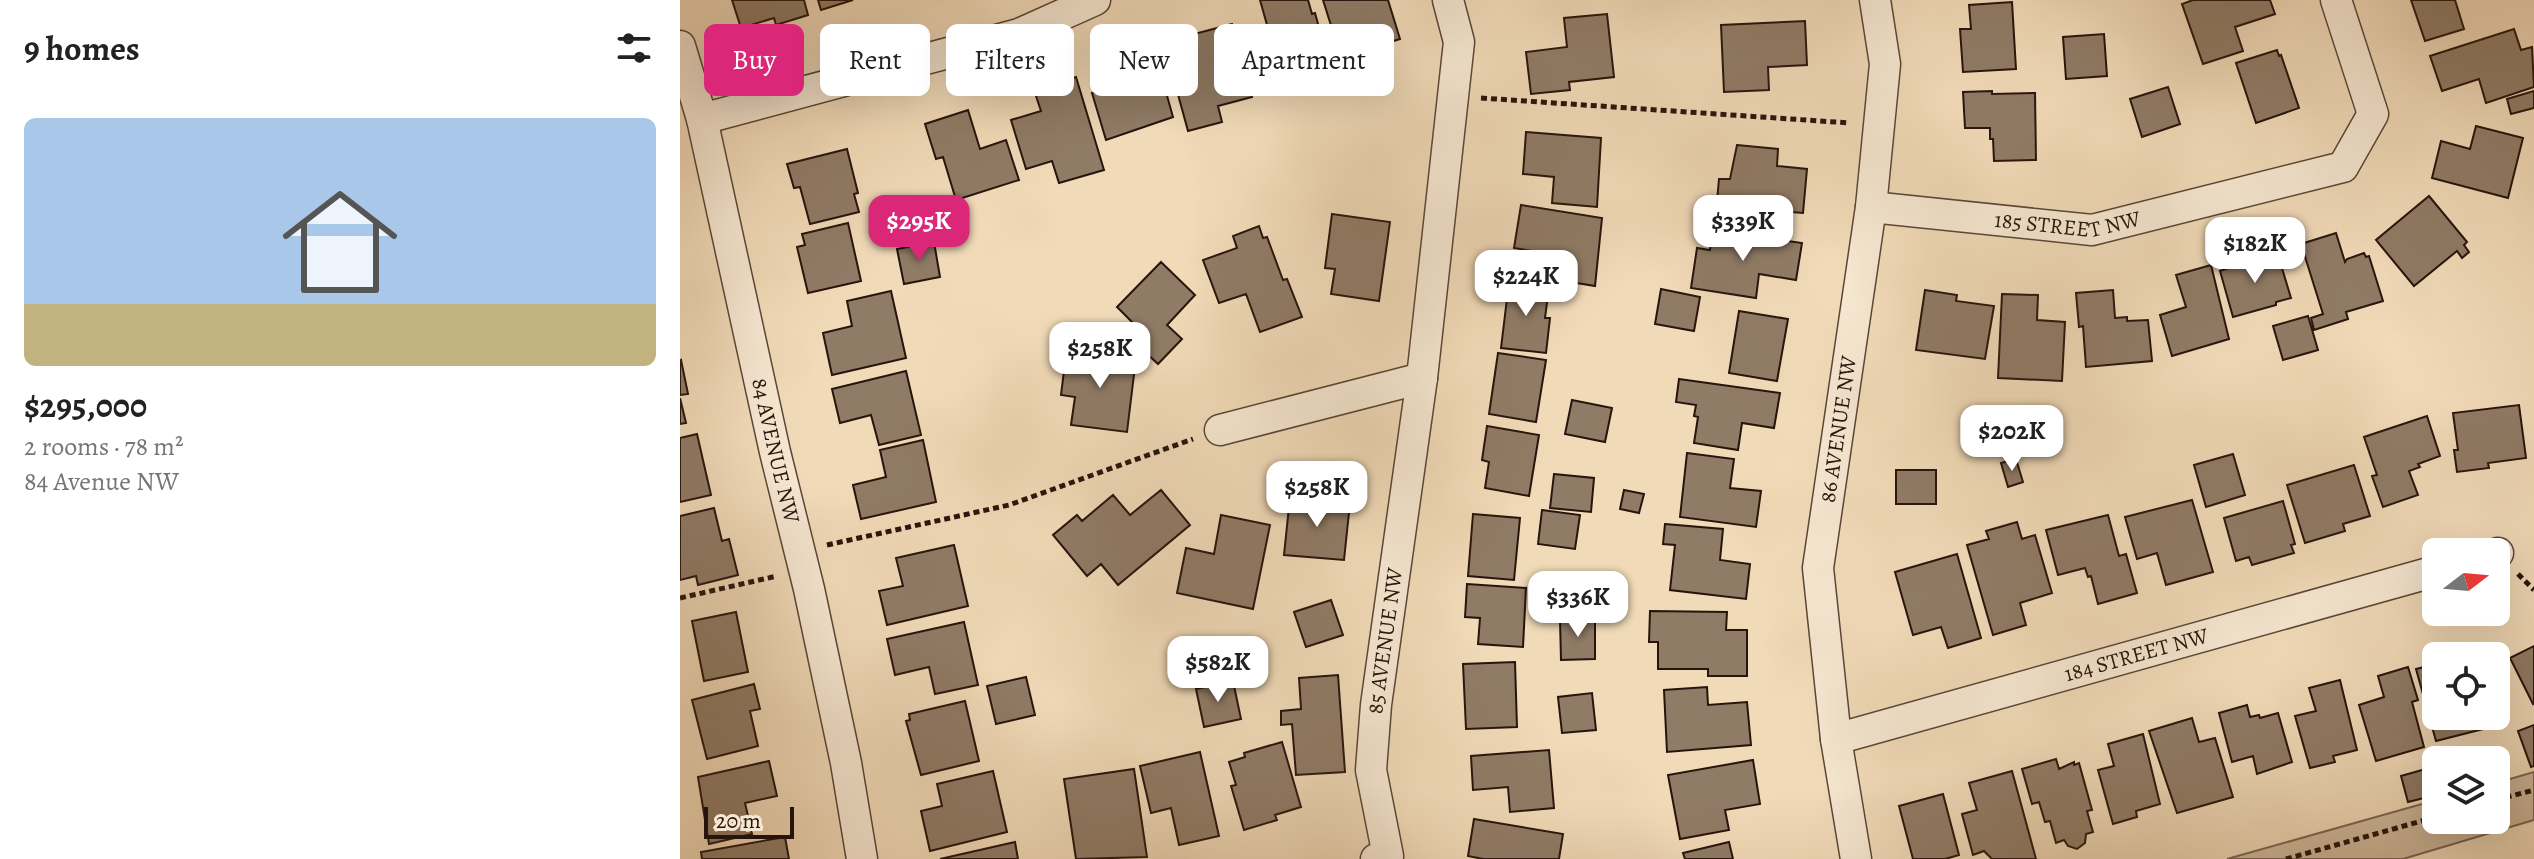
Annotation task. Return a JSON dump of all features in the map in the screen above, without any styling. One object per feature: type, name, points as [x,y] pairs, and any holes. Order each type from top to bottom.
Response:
[{"type":"street","points":[[702,119],[1019,34],[1095,0]]},
{"type":"street","name":"85 AVENUE NW","points":[[1382,857],[1371,770],[1376,705],[1422,378],[1459,42],[1448,0]]},
{"type":"street","name":"86 AVENUE NW","points":[[1856,859],[1836,739],[1818,568],[1871,207],[1885,64],[1875,0]]},
{"type":"street","name":"185 STREET NW","points":[[1871,207],[2092,230],[2343,167],[2373,114],[2336,0]]},
{"type":"street","name":"84 AVENUE NW","points":[[680,46],[702,119],[804,570],[846,763],[862,859]]},
{"type":"street","points":[[1220,430],[1422,378]]},
{"type":"street","name":"184 STREET NW","points":[[1836,739],[2422,575]]},
{"type":"path","points":[[1453,96],[1879,125]]},
{"type":"path","points":[[680,598],[804,570],[827,545],[1009,505],[1220,430]]},
{"type":"path","points":[[2510,796],[2534,790]]},
{"type":"path","points":[[2286,859],[2422,821]]},
{"type":"shaded area","points":[[2534,772],[2534,820],[2510,827],[2510,779]]},
{"type":"shaded area","points":[[2422,804],[2422,834],[2487,834],[2403,859],[2227,859]]},
{"type":"building","points":[[732,0],[804,0],[808,15],[779,24],[776,24],[774,18],[754,24],[740,24]]},
{"type":"building","points":[[818,0],[853,0],[821,10]]},
{"type":"building","points":[[1260,0],[1308,0],[1318,24],[1267,24]]},
{"type":"building","points":[[1323,0],[1388,0],[1400,39],[1394,41],[1394,24],[1331,24]]},
{"type":"building","points":[[2193,0],[2270,0],[2275,14],[2235,27],[2243,51],[2203,64],[2182,4]]},
{"type":"building","points":[[2411,0],[2455,0],[2464,29],[2425,41]]},
{"type":"building","points":[[2012,2],[2016,69],[1963,72],[1960,29],[1971,29],[1969,5]]},
{"type":"building","points":[[1607,14],[1614,77],[1569,82],[1570,90],[1531,94],[1526,52],[1567,47],[1564,18]]},
{"type":"building","points":[[1805,21],[1807,65],[1768,67],[1769,90],[1724,92],[1721,25]]},
{"type":"building","points":[[1214,29],[1214,96],[1252,97],[1218,106],[1222,122],[1188,131],[1178,96],[1198,96],[1198,33]]},
{"type":"building","points":[[2514,29],[2521,50],[2532,47],[2534,87],[2486,103],[2479,79],[2442,91],[2430,56]]},
{"type":"building","points":[[2104,34],[2107,76],[2066,79],[2063,37]]},
{"type":"building","points":[[2277,50],[2299,108],[2256,123],[2236,63]]},
{"type":"building","points":[[1074,78],[1104,170],[1059,183],[1052,161],[1026,169],[1011,120],[1041,111],[1036,96],[1074,96]]},
{"type":"building","points":[[2168,87],[2180,124],[2142,137],[2130,99]]},
{"type":"building","points":[[1992,91],[1992,94],[2035,93],[2036,160],[1994,161],[1990,128],[1965,128],[1963,92]]},
{"type":"building","points":[[2534,91],[2534,108],[2511,114],[2507,99]]},
{"type":"building","points":[[1093,96],[1167,96],[1173,117],[1106,140]]},
{"type":"building","points":[[968,110],[980,149],[1006,140],[1019,180],[956,200],[943,157],[936,159],[925,124]]},
{"type":"building","points":[[2476,126],[2523,138],[2508,198],[2432,178],[2441,141],[2470,149]]},
{"type":"building","points":[[1526,132],[1601,138],[1597,207],[1552,203],[1554,177],[1523,174]]},
{"type":"building","points":[[1737,145],[1778,149],[1777,166],[1807,169],[1803,213],[1728,207],[1729,202],[1717,201],[1719,179],[1730,179]]},
{"type":"building","points":[[847,149],[858,193],[854,194],[859,212],[810,224],[800,187],[794,188],[787,164]]},
{"type":"building","points":[[2429,196],[2467,242],[2464,245],[2469,252],[2462,258],[2457,251],[2414,286],[2376,240]]},
{"type":"building","points":[[1521,205],[1602,218],[1595,286],[1546,278],[1550,254],[1514,248]]},
{"type":"building","points":[[1332,214],[1390,222],[1379,301],[1331,294],[1335,269],[1325,268]]},
{"type":"building","points":[[848,223],[861,281],[808,293],[797,247],[805,245],[802,234]]},
{"type":"building","points":[[1259,226],[1263,238],[1267,237],[1283,280],[1287,279],[1302,317],[1260,332],[1246,294],[1219,303],[1203,260],[1237,248],[1233,236]]},
{"type":"building","points":[[1713,230],[1802,243],[1796,280],[1759,274],[1756,298],[1691,288],[1697,248],[1710,250]]},
{"type":"building","points":[[2336,233],[2345,262],[2364,253],[2366,257],[2369,256],[2383,301],[2346,312],[2348,319],[2314,330],[2311,318],[2323,314],[2301,244]]},
{"type":"building","points":[[934,242],[940,277],[904,284],[897,249]]},
{"type":"building","points":[[2278,255],[2291,298],[2233,317],[2220,271],[2262,256],[2263,260]]},
{"type":"building","points":[[1161,262],[1195,295],[1167,325],[1182,339],[1158,364],[1132,340],[1141,331],[1117,307]]},
{"type":"building","points":[[2211,265],[2229,339],[2172,356],[2160,315],[2186,307],[2176,275]]},
{"type":"building","points":[[1509,282],[1549,287],[1545,318],[1550,318],[1546,353],[1501,348]]},
{"type":"building","points":[[1661,289],[1700,297],[1694,331],[1655,324]]},
{"type":"building","points":[[1925,290],[1957,295],[1956,301],[1994,306],[1985,359],[1916,350]]},
{"type":"building","points":[[2113,290],[2115,318],[2148,320],[2152,361],[2086,367],[2083,326],[2079,327],[2076,293]]},
{"type":"building","points":[[891,291],[906,358],[832,375],[823,333],[852,326],[847,301]]},
{"type":"building","points":[[2002,294],[2038,295],[2037,320],[2065,322],[2062,381],[1998,378]]},
{"type":"building","points":[[1739,311],[1788,319],[1777,381],[1729,373]]},
{"type":"building","points":[[2308,316],[2318,350],[2283,360],[2273,326]]},
{"type":"building","points":[[1080,351],[1136,358],[1127,432],[1071,425],[1075,397],[1061,395],[1065,363],[1078,364]]},
{"type":"building","points":[[1498,353],[1546,360],[1536,422],[1489,414]]},
{"type":"building","points":[[680,361],[688,394],[680,395]]},
{"type":"building","points":[[906,371],[921,435],[879,445],[871,415],[840,423],[832,389]]},
{"type":"building","points":[[1679,379],[1780,393],[1774,428],[1742,423],[1738,450],[1694,443],[1698,417],[1694,416],[1696,405],[1676,402]]},
{"type":"building","points":[[680,398],[686,423],[680,424]]},
{"type":"building","points":[[1572,400],[1612,408],[1605,442],[1565,434]]},
{"type":"building","points":[[2519,405],[2526,458],[2488,463],[2489,468],[2457,472],[2454,450],[2458,450],[2453,413]]},
{"type":"building","points":[[2427,416],[2440,456],[2409,471],[2418,495],[2383,507],[2372,476],[2377,475],[2364,437]]},
{"type":"building","points":[[1487,426],[1539,435],[1529,496],[1485,488],[1489,462],[1482,460]]},
{"type":"building","points":[[697,434],[711,495],[680,502],[680,438]]},
{"type":"building","points":[[923,440],[936,502],[861,519],[853,485],[886,477],[880,450]]},
{"type":"building","points":[[1687,453],[1734,459],[1730,488],[1761,491],[1756,527],[1680,517]]},
{"type":"building","points":[[2233,454],[2245,495],[2206,507],[2194,465]]},
{"type":"building","points":[[2016,459],[2023,482],[2008,487],[2001,463]]},
{"type":"building","points":[[2354,465],[2370,516],[2343,524],[2345,531],[2305,543],[2287,485]]},
{"type":"building","points":[[1896,470],[1936,470],[1936,504],[1896,504]]},
{"type":"building","points":[[1554,474],[1594,478],[1591,512],[1550,508]]},
{"type":"building","points":[[1161,490],[1190,525],[1118,585],[1101,564],[1087,576],[1053,535],[1077,515],[1082,521],[1113,495],[1130,515]]},
{"type":"building","points":[[1624,490],[1644,494],[1639,513],[1620,509]]},
{"type":"building","points":[[1290,497],[1350,503],[1344,560],[1284,555]]},
{"type":"building","points":[[2192,500],[2213,572],[2166,585],[2157,553],[2137,559],[2125,517]]},
{"type":"building","points":[[2283,501],[2295,544],[2291,545],[2294,553],[2252,565],[2249,557],[2236,561],[2224,518]]},
{"type":"building","points":[[714,508],[722,541],[729,539],[738,575],[698,585],[696,576],[680,580],[680,516]]},
{"type":"building","points":[[1542,510],[1580,515],[1575,549],[1538,544]]},
{"type":"building","points":[[1473,514],[1520,518],[1514,580],[1468,576]]},
{"type":"building","points":[[1221,515],[1270,525],[1253,609],[1177,593],[1186,548],[1214,554]]},
{"type":"building","points":[[2108,515],[2119,556],[2126,554],[2137,593],[2098,604],[2091,576],[2088,577],[2085,568],[2058,575],[2046,530]]},
{"type":"building","points":[[2017,522],[2022,539],[2035,535],[2052,593],[2020,603],[2026,625],[1993,635],[1967,545],[1989,539],[1986,531]]},
{"type":"building","points":[[1665,524],[1723,529],[1720,560],[1750,564],[1746,599],[1670,590],[1675,545],[1663,544]]},
{"type":"building","points":[[954,545],[968,606],[887,625],[879,591],[903,586],[896,558]]},
{"type":"building","points":[[1957,554],[1981,638],[1948,648],[1941,627],[1913,635],[1895,572]]},
{"type":"building","points":[[1467,584],[1526,588],[1523,647],[1478,644],[1480,618],[1465,617]]},
{"type":"building","points":[[1331,600],[1343,635],[1306,647],[1294,612]]},
{"type":"building","points":[[1650,611],[1727,612],[1726,630],[1747,630],[1747,676],[1708,676],[1708,669],[1658,669],[1658,642],[1649,642]]},
{"type":"building","points":[[736,612],[748,672],[704,681],[692,621]]},
{"type":"building","points":[[1595,619],[1595,659],[1561,660],[1560,620]]},
{"type":"building","points":[[964,622],[978,685],[935,694],[929,667],[895,675],[887,639]]},
{"type":"building","points":[[2534,646],[2533,704],[2510,658]]},
{"type":"building","points":[[1515,662],[1517,727],[1466,729],[1463,664]]},
{"type":"building","points":[[2408,667],[2418,700],[2412,702],[2424,746],[2376,761],[2359,705],[2384,697],[2378,676]]},
{"type":"building","points":[[2422,668],[2422,691],[2416,669]]},
{"type":"building","points":[[1338,675],[1345,772],[1296,775],[1292,724],[1281,725],[1281,711],[1301,709],[1299,678]]},
{"type":"building","points":[[1026,677],[1035,715],[996,724],[987,686]]},
{"type":"building","points":[[2340,680],[2357,750],[2333,756],[2335,762],[2310,768],[2295,716],[2316,711],[2309,688]]},
{"type":"building","points":[[1233,681],[1241,719],[1204,727],[1196,689]]},
{"type":"building","points":[[754,684],[760,709],[750,711],[758,746],[707,759],[692,700]]},
{"type":"building","points":[[1707,687],[1708,705],[1747,702],[1751,745],[1667,752],[1664,690]]},
{"type":"building","points":[[1592,693],[1596,730],[1562,733],[1558,697]]},
{"type":"building","points":[[965,701],[979,761],[921,775],[906,721],[910,720],[909,714]]},
{"type":"building","points":[[2247,705],[2250,717],[2259,715],[2260,718],[2278,713],[2292,762],[2257,774],[2253,756],[2232,762],[2219,713]]},
{"type":"building","points":[[2192,718],[2199,742],[2215,738],[2233,797],[2177,813],[2149,731]]},
{"type":"building","points":[[2534,725],[2534,766],[2531,767],[2518,731]]},
{"type":"building","points":[[2433,730],[2479,730],[2436,741]]},
{"type":"building","points":[[2143,734],[2160,804],[2136,811],[2137,817],[2113,824],[2098,770],[2114,766],[2108,744]]},
{"type":"building","points":[[1282,742],[1301,807],[1275,815],[1277,820],[1244,830],[1231,786],[1236,785],[1229,762],[1245,757],[1244,753]]},
{"type":"building","points":[[1549,750],[1554,808],[1510,812],[1508,787],[1473,790],[1471,756]]},
{"type":"building","points":[[1200,752],[1219,836],[1179,845],[1171,808],[1151,813],[1140,766]]},
{"type":"building","points":[[2056,759],[2059,769],[2079,763],[2092,810],[2087,811],[2093,832],[2086,834],[2085,843],[2077,849],[2068,846],[2064,840],[2056,843],[2050,821],[2045,822],[2039,802],[2032,804],[2022,769]]},
{"type":"building","points":[[1753,760],[1760,804],[1725,810],[1729,830],[1680,839],[1668,775]]},
{"type":"building","points":[[769,761],[777,796],[745,803],[752,834],[709,844],[698,777]]},
{"type":"building","points":[[1134,769],[1147,857],[1076,859],[1064,779]]},
{"type":"building","points":[[2422,770],[2422,798],[2408,802],[2401,776]]},
{"type":"building","points":[[993,771],[1007,832],[930,851],[921,811],[942,806],[937,784]]},
{"type":"building","points":[[2012,771],[2036,859],[1992,859],[1984,851],[1973,855],[1962,814],[1977,810],[1969,783]]},
{"type":"building","points":[[1943,794],[1959,855],[1945,859],[1913,859],[1899,806]]},
{"type":"building","points":[[1474,819],[1563,834],[1559,859],[1483,859],[1468,856]]},
{"type":"building","points":[[785,837],[789,859],[702,859],[701,852]]},
{"type":"building","points":[[1015,842],[1018,859],[940,859]]},
{"type":"building","points":[[1729,842],[1733,859],[1685,859],[1683,853]]}]
